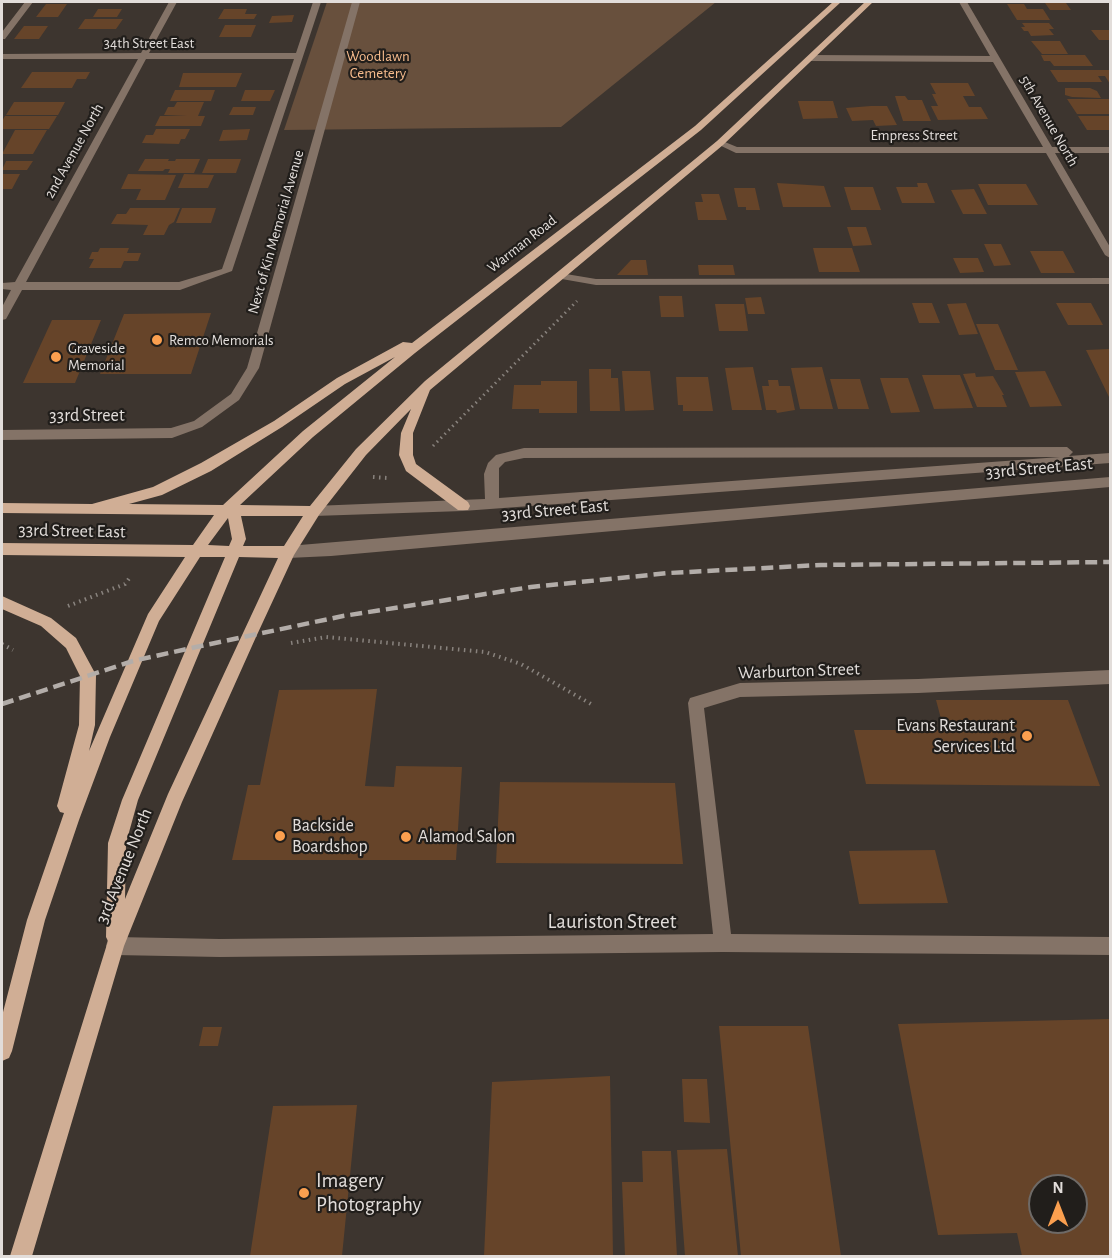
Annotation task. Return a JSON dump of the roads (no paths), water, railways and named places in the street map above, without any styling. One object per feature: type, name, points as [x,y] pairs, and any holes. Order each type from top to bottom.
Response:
[{"type":"main road","name":"Warman Road","points":[[225,510],[308,435],[444,325],[698,128],[837,2]]},
{"type":"main road","points":[[314,511],[361,452],[429,384],[720,142],[869,2]]},
{"type":"main road","points":[[88,510],[157,491],[206,466],[278,424],[341,381],[444,325]]},
{"type":"main road","points":[[429,384],[407,433],[406,455],[411,466],[463,506]]},
{"type":"main road","name":"33rd Street East","points":[[2,508],[314,511]]},
{"type":"main road","points":[[36,920],[74,810],[153,618],[225,510],[232,514],[239,530],[235,552],[130,800],[117,843],[115,946]]},
{"type":"main road","name":"3rd Avenue North","points":[[21,1257],[115,946],[174,800],[288,552],[314,511]]},
{"type":"main road","name":"33rd Street East","points":[[2,549],[288,552]]},
{"type":"main road","points":[[2,602],[46,622],[71,643],[88,675],[87,725],[2,1051]]},
{"type":"street","points":[[2,37],[29,2]]},
{"type":"street","name":"2nd Avenue North","points":[[2,316],[174,2]]},
{"type":"street","points":[[2,286],[180,286],[227,271],[297,56],[317,2]]},
{"type":"street","name":"Next of Kin Memorial Avenue","points":[[172,433],[198,424],[235,397],[253,368],[356,2]]},
{"type":"street","name":"5th Avenue North","points":[[963,2],[1110,255]]},
{"type":"street","name":"34th Street East","points":[[2,56],[297,56]]},
{"type":"street","points":[[810,58],[997,59]]},
{"type":"street","name":"Empress Street","points":[[720,142],[736,150],[1110,150]]},
{"type":"street","points":[[560,276],[596,282],[1110,281]]},
{"type":"street","name":"33rd Street","points":[[2,435],[172,433]]},
{"type":"street","name":"33rd Street East","points":[[492,503],[493,466],[501,459],[524,453],[1110,452]]},
{"type":"street","name":"33rd Street East","points":[[314,511],[463,506],[1110,458]]},
{"type":"street","name":"33rd Street East","points":[[288,552],[1110,482]]},
{"type":"street","name":"Warburton Street","points":[[723,943],[696,703],[740,690],[918,686],[1110,677]]},
{"type":"street","name":"Lauriston Street","points":[[115,946],[220,948],[723,943],[1110,946]]},
{"type":"railway","points":[[2,704],[133,661],[196,647],[343,616],[531,587],[669,573],[821,565],[1110,562]]},
{"type":"place","name":"Remco Memorials","points":[[157,340]]},
{"type":"place","name":"Graveside Memorial","points":[[56,357]]},
{"type":"place","name":"Evans Restaurant Services Ltd","points":[[1027,736]]},
{"type":"place","name":"Backside Boardshop","points":[[280,836]]},
{"type":"place","name":"Alamod Salon","points":[[406,837]]},
{"type":"place","name":"Imagery Photography","points":[[304,1193]]},
{"type":"park label","name":"Woodlawn Cemetery","points":[[378,64]]}]
